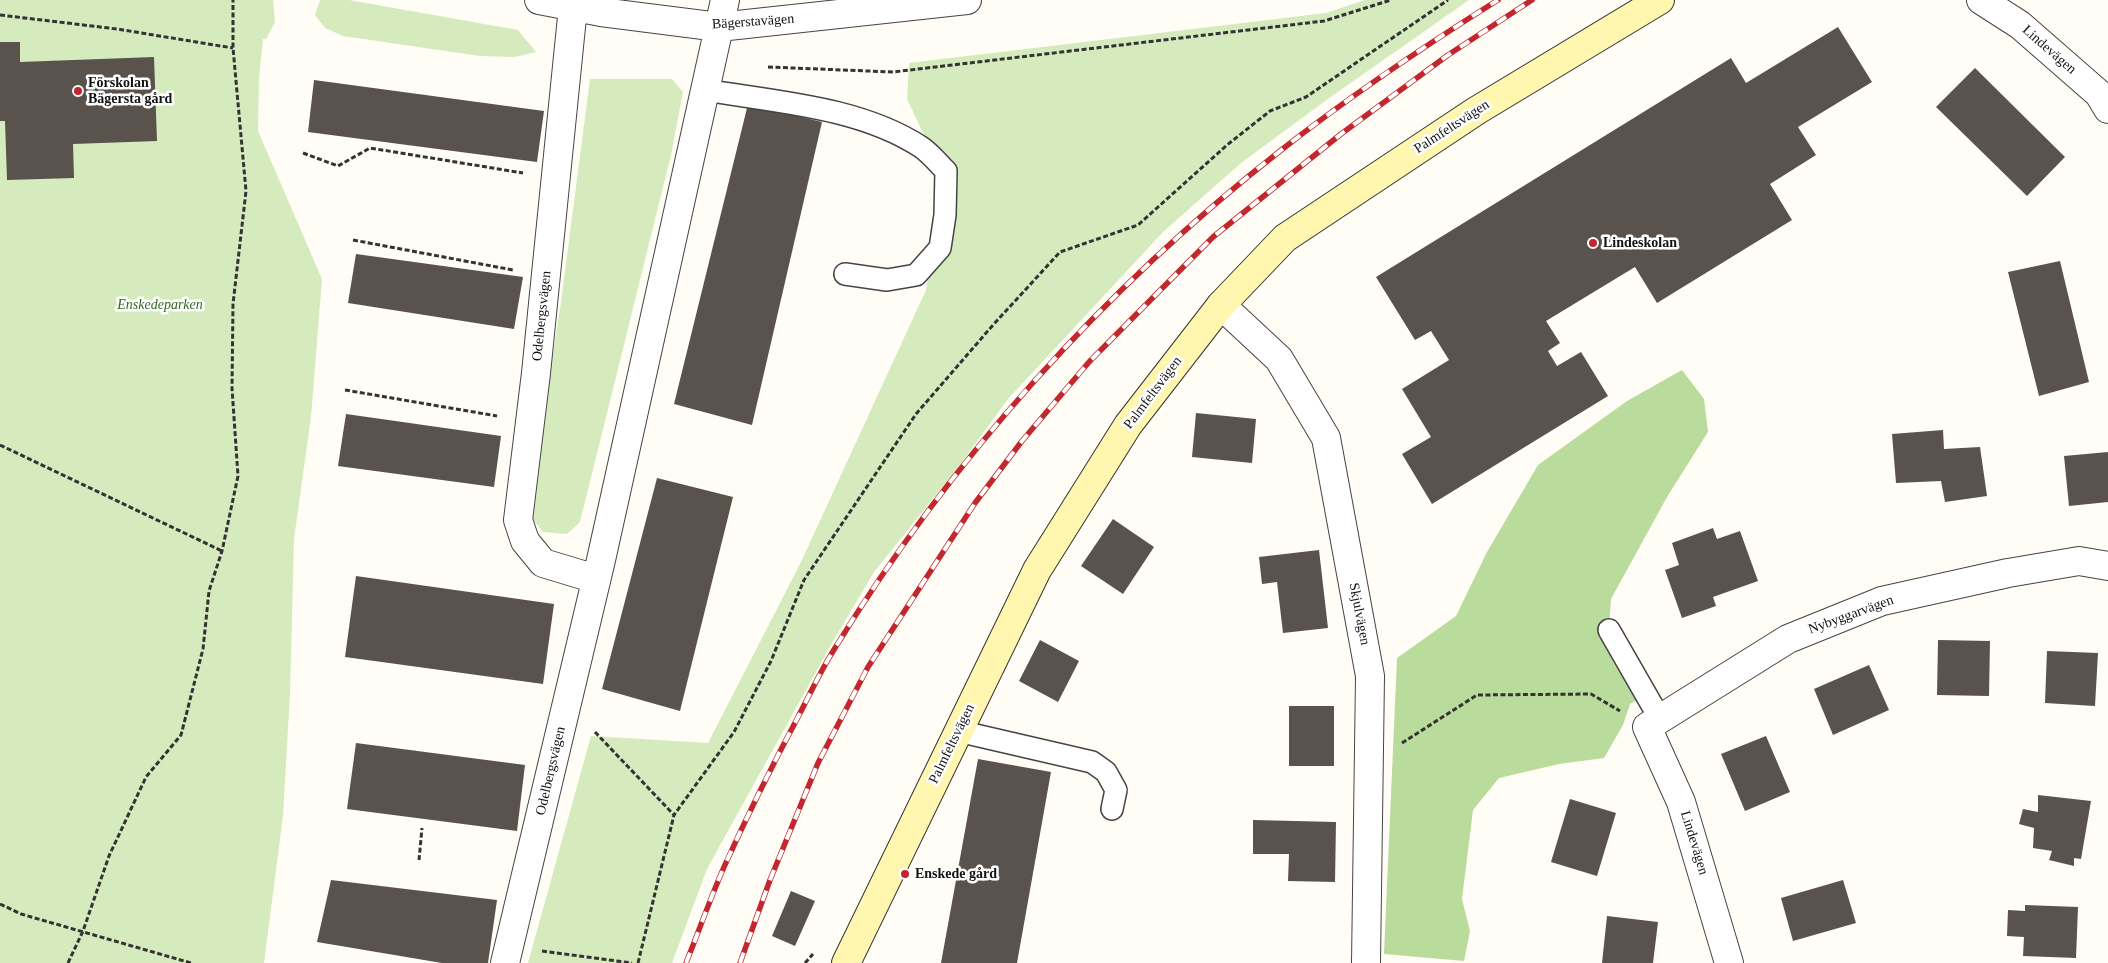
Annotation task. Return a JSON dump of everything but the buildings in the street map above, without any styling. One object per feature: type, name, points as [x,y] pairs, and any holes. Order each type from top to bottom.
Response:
[{"type":"street","name":"Bägerstavägen","points":[[538,0],[573,7],[719,27],[968,0]]},
{"type":"street","name":"Odelbergsvägen","points":[[508,955],[596,579],[725,0]]},
{"type":"street","name":"Palmfeltsvägen","points":[[846,963],[1037,570],[1128,425],[1221,305],[1285,238],[1476,110],[1660,0]]},
{"type":"street","name":"Lindevägen","points":[[1981,0],[2020,25],[2099,94],[2108,109]]},
{"type":"street","name":"Odelbergsvägen","points":[[573,7],[546,276],[518,520],[525,541],[543,563],[596,579]]},
{"type":"street","name":"Skjulvägen","points":[[1221,305],[1279,358],[1326,438],[1370,676],[1366,963]]},
{"type":"street","name":"Nybyggarvägen","points":[[1654,723],[1788,639],[1882,601],[2008,573],[2079,561],[2108,566]]},
{"type":"street","name":"Lindevägen","points":[[1654,723],[1681,802],[1729,963]]},
{"type":"lane","points":[[708,77],[843,114],[896,132],[923,148],[946,171],[945,215],[940,248],[916,275],[887,280],[846,274]]},
{"type":"lane","points":[[1609,630],[1654,723]]},
{"type":"lane","points":[[958,731],[1092,762],[1106,772],[1116,790],[1112,809]]},
{"type":"path","points":[[68,963],[83,931],[109,856],[146,777],[181,735],[203,649],[209,591],[222,551],[238,476],[232,388],[233,304],[246,191],[233,48],[233,0]]},
{"type":"path","points":[[708,77],[894,72],[1324,21],[1391,0]]},
{"type":"path","points":[[638,963],[674,815],[734,732],[771,661],[804,580],[916,414],[993,324],[1060,252],[1138,224],[1227,145],[1270,111],[1306,97],[1448,0]]},
{"type":"path","points":[[0,15],[117,29],[233,48]]},
{"type":"path","points":[[303,153],[338,166],[370,148],[534,175],[559,151]]},
{"type":"path","points":[[353,240],[546,276]]},
{"type":"path","points":[[345,390],[530,421]]},
{"type":"path","points":[[0,445],[222,551]]},
{"type":"path","points":[[1369,766],[1477,695],[1591,694],[1654,723]]},
{"type":"path","points":[[567,703],[674,815]]},
{"type":"path","points":[[419,860],[422,828]]},
{"type":"path","points":[[0,904],[21,914],[191,963]]},
{"type":"path","points":[[508,955],[632,963]]},
{"type":"green space","name":"Enskedeparken","points":[[0,0],[273,0],[275,22],[266,39],[263,39],[259,77],[258,131],[322,279],[311,417],[294,539],[290,694],[283,816],[264,963],[0,963]]},
{"type":"green space","points":[[320,0],[349,0],[518,30],[536,52],[515,57],[480,56],[343,36],[325,28],[315,15]]},
{"type":"green space","points":[[1365,0],[1469,0],[1332,96],[1241,163],[1163,232],[1008,399],[956,470],[874,572],[832,643],[707,869],[672,963],[528,963],[591,736],[708,743],[801,562],[926,290],[941,171],[907,99],[909,63],[1326,13]]},
{"type":"green space","points":[[590,79],[672,79],[683,92],[671,155],[580,522],[567,534],[543,532],[528,513],[561,302]]},
{"type":"green space","points":[[1682,370],[1704,399],[1708,432],[1667,497],[1611,599],[1609,630],[1646,695],[1630,704],[1623,725],[1604,758],[1559,764],[1499,778],[1473,810],[1462,899],[1470,931],[1464,961],[1384,954],[1397,658],[1456,616],[1487,552],[1538,465],[1627,401]]},
{"type":"railway","points":[[686,963],[724,867],[769,773],[825,665],[880,578],[929,510],[981,444],[1035,380],[1093,319],[1153,260],[1215,204],[1280,151],[1360,91],[1498,0]]},
{"type":"railway","points":[[740,963],[770,880],[818,763],[868,667],[975,503],[1022,441],[1089,362],[1213,237],[1341,134],[1448,55],[1532,0]]},
{"type":"place","name":"Förskolan Bägersta gård","points":[[78,91]]},
{"type":"place","name":"Lindeskolan","points":[[1593,243]]},
{"type":"place","name":"Enskede gård","points":[[905,874]]}]
